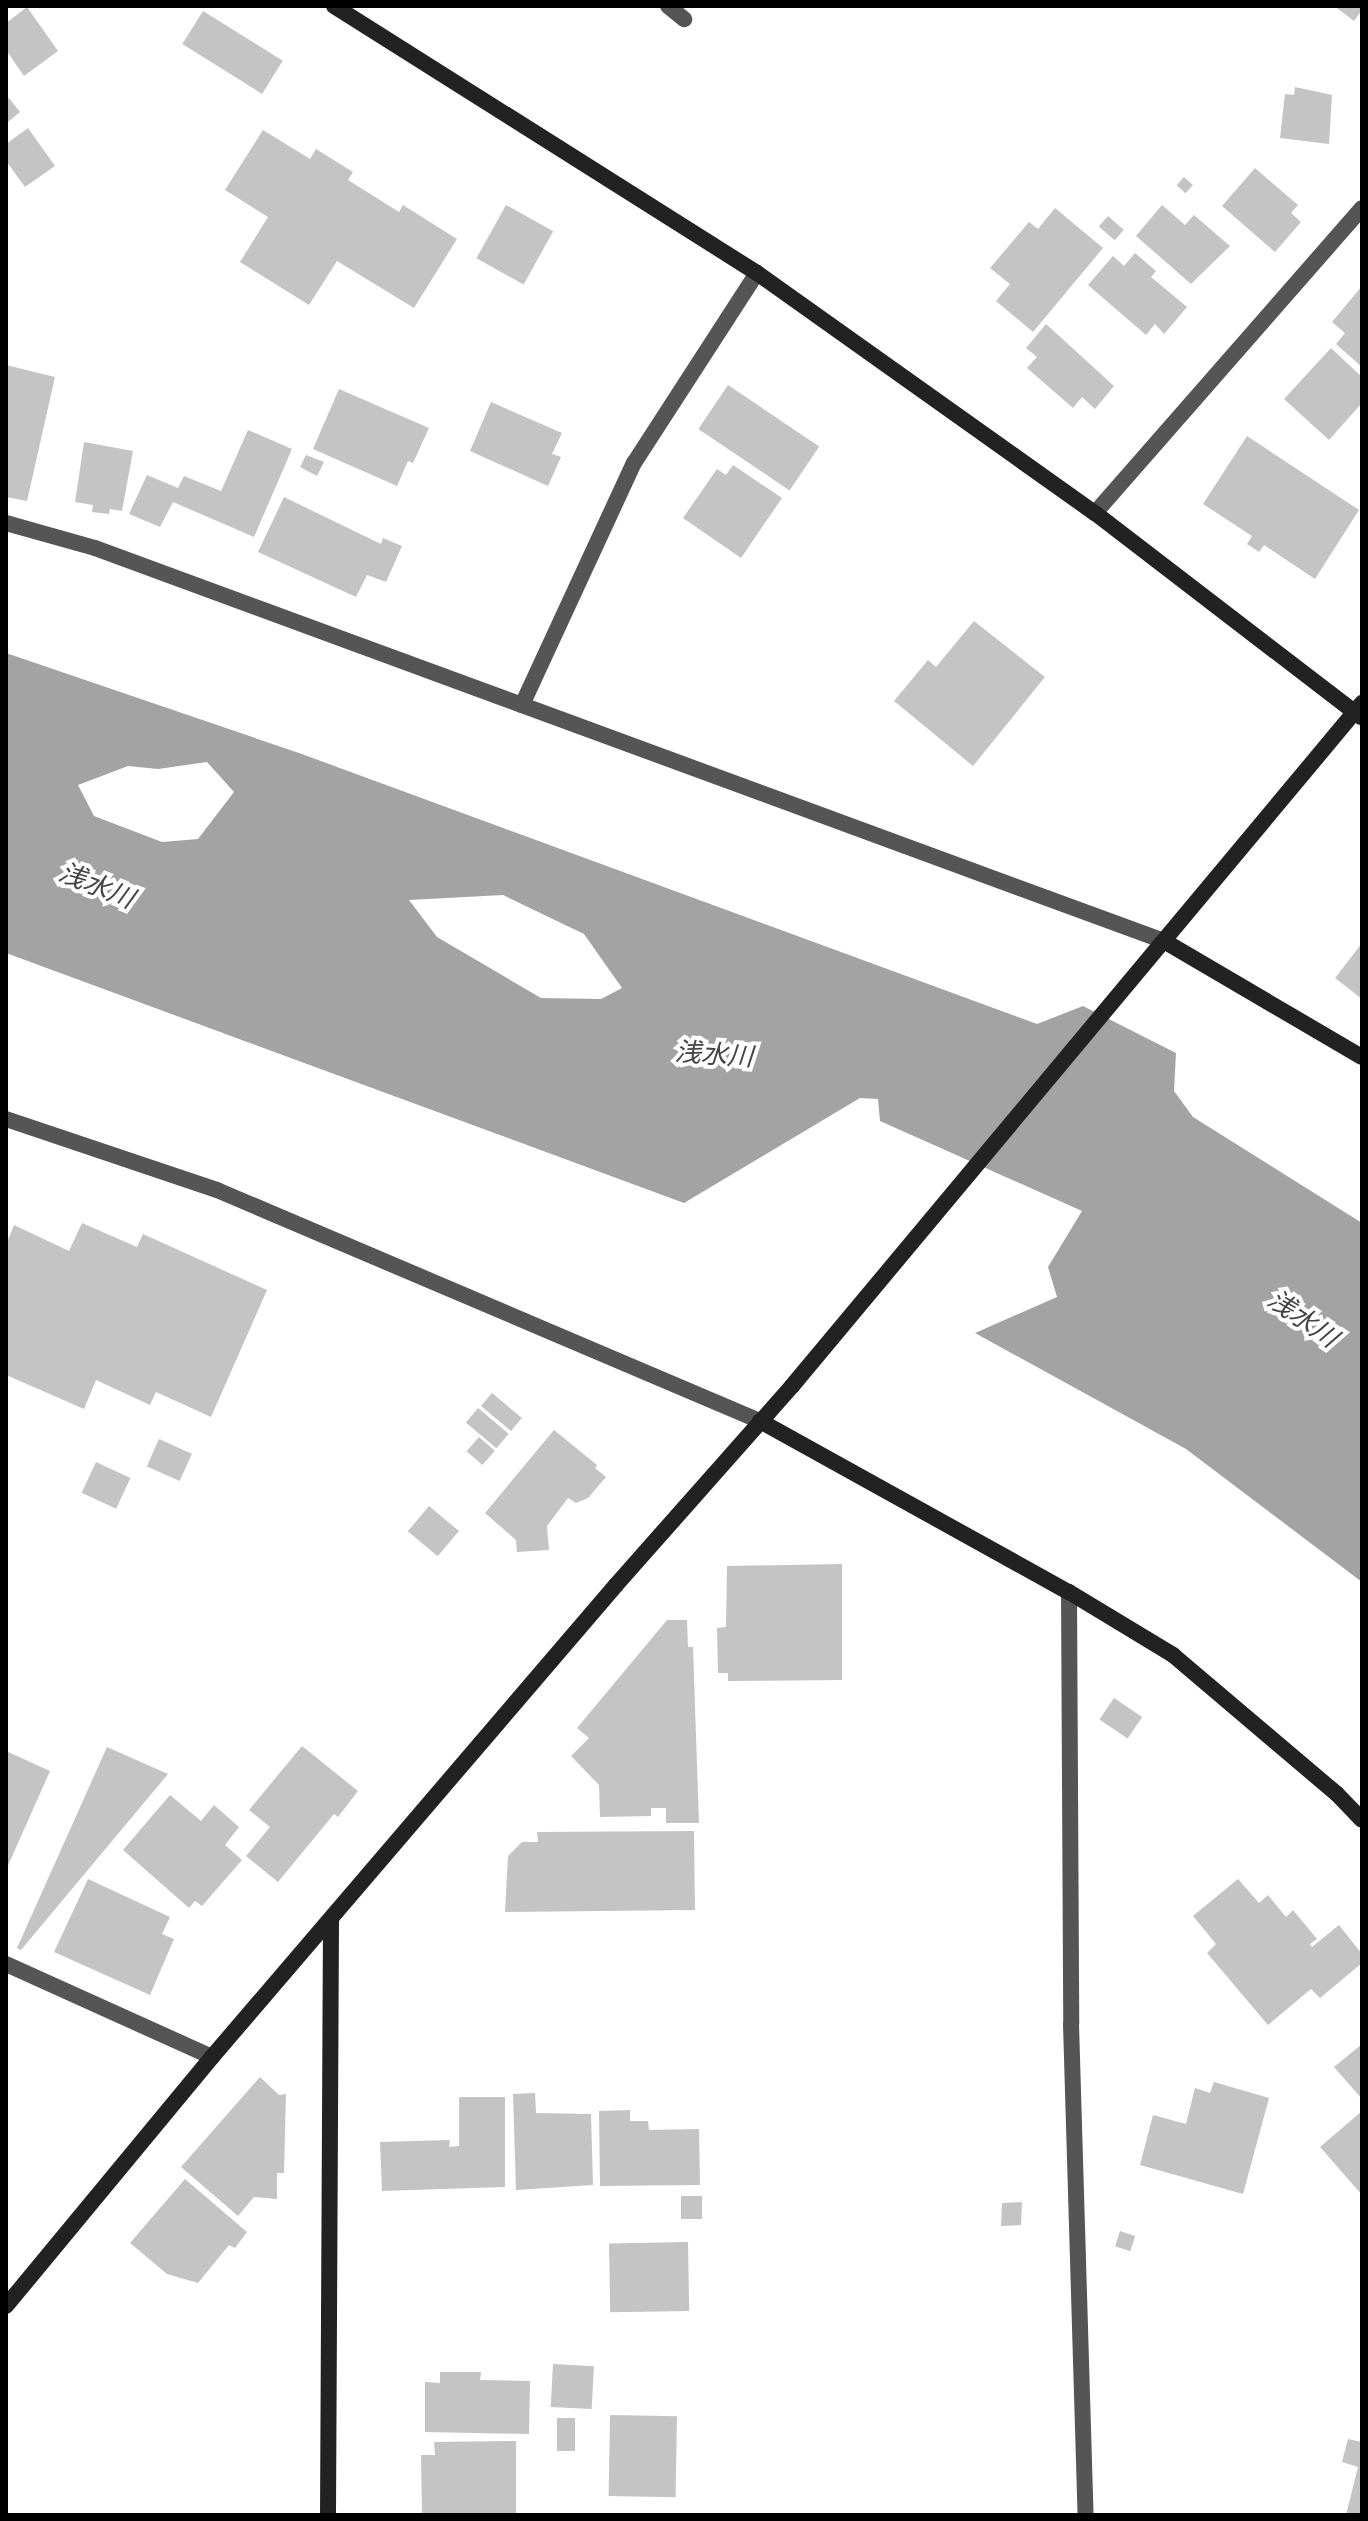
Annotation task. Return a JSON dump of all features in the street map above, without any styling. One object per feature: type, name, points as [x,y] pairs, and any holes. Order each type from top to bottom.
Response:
[{"type":"street","points":[[6,2306],[212,2057],[792,1386],[1359,711],[1095,513],[757,273],[334,6]]},
{"type":"street","points":[[668,6],[684,19]]},
{"type":"street","points":[[1095,513],[1362,208]]},
{"type":"street","points":[[522,705],[634,463],[757,273]]},
{"type":"street","points":[[6,523],[95,548],[1164,941],[1362,1057]]},
{"type":"street","points":[[6,1119],[217,1190],[760,1421],[1069,1592],[1173,1655],[1336,1793],[1362,1820]]},
{"type":"street","points":[[1069,1592],[1071,2024],[1086,2515]]},
{"type":"street","points":[[328,2515],[331,1921]]},
{"type":"street","points":[[6,1964],[212,2057]]},
{"type":"water","name":"浅水川","points":[[6,653],[299,753],[1037,1024],[1083,1006],[1176,1053],[1174,1091],[1193,1117],[1362,1223],[1362,1582],[1186,1449],[975,1333],[1057,1297],[1048,1267],[1082,1211],[880,1121],[878,1099],[860,1098],[684,1203],[6,953]],"holes":[[[207,762],[234,792],[198,839],[162,842],[94,816],[78,785],[128,766],[158,769]],[[503,895],[584,934],[622,988],[601,999],[541,998],[437,937],[409,900]]]},
{"type":"building","points":[[1334,6],[1362,6],[1362,10],[1354,21]]},
{"type":"building","points":[[27,7],[58,51],[24,76],[6,50],[6,23]]},
{"type":"building","points":[[203,11],[283,61],[262,94],[182,44]]},
{"type":"building","points":[[1295,87],[1332,95],[1329,144],[1280,138],[1285,94],[1294,95]]},
{"type":"building","points":[[9,98],[20,112],[8,122],[6,101]]},
{"type":"building","points":[[28,128],[55,166],[25,187],[6,161],[6,144]]},
{"type":"building","points":[[263,130],[310,159],[316,149],[353,172],[348,180],[399,212],[403,205],[457,239],[414,308],[337,261],[309,305],[240,262],[268,217],[225,190]]},
{"type":"building","points":[[1255,168],[1298,205],[1291,213],[1301,222],[1275,252],[1222,206]]},
{"type":"building","points":[[1184,177],[1193,185],[1186,193],[1177,185]]},
{"type":"building","points":[[506,205],[553,231],[524,285],[476,258]]},
{"type":"building","points":[[1162,205],[1185,225],[1194,215],[1230,246],[1191,284],[1136,236]]},
{"type":"building","points":[[1055,208],[1103,248],[1033,332],[996,301],[1010,284],[990,268],[1029,222],[1038,229]]},
{"type":"building","points":[[1108,216],[1124,230],[1115,240],[1099,227]]},
{"type":"building","points":[[1135,253],[1156,271],[1151,277],[1187,307],[1164,334],[1155,324],[1146,335],[1088,285],[1113,256],[1124,266]]},
{"type":"building","points":[[1362,286],[1362,367],[1336,344],[1345,333],[1332,322]]},
{"type":"building","points":[[1046,324],[1114,386],[1095,409],[1082,397],[1073,408],[1027,368],[1037,357],[1026,348]]},
{"type":"building","points":[[1331,348],[1362,377],[1362,403],[1329,440],[1284,399]]},
{"type":"building","points":[[6,365],[55,377],[27,501],[6,497]]},
{"type":"building","points":[[728,385],[819,447],[790,490],[698,429]]},
{"type":"building","points":[[339,389],[429,428],[413,463],[408,461],[397,486],[313,449]]},
{"type":"building","points":[[491,402],[562,433],[552,454],[561,457],[548,486],[470,451]]},
{"type":"building","points":[[248,430],[292,449],[254,537],[173,502],[160,527],[129,514],[147,475],[178,488],[184,476],[221,491]]},
{"type":"building","points":[[1247,436],[1359,510],[1315,579],[1264,545],[1259,552],[1247,544],[1252,536],[1203,504]]},
{"type":"building","points":[[84,442],[133,451],[122,511],[110,509],[109,514],[92,512],[93,505],[75,502]]},
{"type":"building","points":[[306,455],[324,462],[317,476],[300,467]]},
{"type":"building","points":[[733,465],[782,498],[741,558],[683,518],[717,469],[726,475]]},
{"type":"building","points":[[284,497],[381,544],[383,538],[402,546],[386,582],[367,575],[356,597],[258,552]]},
{"type":"building","points":[[974,621],[1045,677],[973,766],[894,701],[928,660],[936,667]]},
{"type":"building","points":[[1362,943],[1362,999],[1335,978]]},
{"type":"building","points":[[82,1223],[137,1247],[143,1234],[267,1290],[211,1417],[156,1392],[150,1405],[96,1380],[84,1409],[6,1375],[6,1245],[14,1225],[69,1251]]},
{"type":"building","points":[[492,1393],[522,1418],[511,1431],[481,1406]]},
{"type":"building","points":[[478,1408],[509,1434],[496,1448],[466,1423]]},
{"type":"building","points":[[554,1430],[597,1465],[595,1468],[606,1477],[588,1498],[576,1503],[568,1498],[547,1526],[549,1550],[517,1552],[516,1540],[485,1513]]},
{"type":"building","points":[[479,1437],[495,1451],[482,1465],[467,1451]]},
{"type":"building","points":[[159,1439],[192,1454],[180,1481],[147,1466]]},
{"type":"building","points":[[96,1462],[130,1478],[116,1509],[82,1493]]},
{"type":"building","points":[[429,1506],[459,1531],[438,1556],[408,1531]]},
{"type":"building","points":[[842,1564],[842,1680],[728,1681],[728,1673],[718,1673],[717,1628],[726,1627],[727,1566]]},
{"type":"building","points":[[667,1620],[687,1620],[688,1647],[693,1647],[699,1823],[666,1823],[666,1808],[651,1808],[651,1816],[600,1817],[599,1785],[571,1756],[589,1738],[577,1728]]},
{"type":"building","points":[[1114,1698],[1142,1717],[1128,1739],[1099,1720]]},
{"type":"building","points":[[302,1746],[358,1791],[338,1817],[334,1814],[278,1882],[246,1856],[270,1827],[249,1810]]},
{"type":"building","points":[[107,1747],[168,1774],[21,1950],[17,1948]]},
{"type":"building","points":[[6,1751],[50,1771],[6,1870]]},
{"type":"building","points":[[170,1795],[201,1821],[214,1805],[239,1827],[225,1845],[242,1860],[202,1906],[195,1901],[189,1908],[123,1850]]},
{"type":"building","points":[[694,1831],[695,1910],[505,1912],[508,1856],[522,1842],[538,1842],[537,1832]]},
{"type":"building","points":[[88,1879],[170,1917],[162,1934],[174,1939],[150,1995],[54,1952]]},
{"type":"building","points":[[1238,1879],[1259,1903],[1268,1895],[1286,1917],[1293,1910],[1317,1939],[1310,1944],[1312,1947],[1339,1925],[1362,1954],[1362,1963],[1320,1998],[1311,1989],[1268,2025],[1207,1953],[1216,1944],[1193,1916]]},
{"type":"building","points":[[1362,2044],[1362,2099],[1334,2067]]},
{"type":"building","points":[[260,2077],[279,2095],[286,2094],[284,2173],[277,2173],[277,2199],[254,2197],[238,2216],[181,2167]]},
{"type":"building","points":[[1214,2082],[1269,2098],[1243,2194],[1140,2165],[1153,2115],[1186,2124],[1195,2088],[1210,2093]]},
{"type":"building","points":[[535,2093],[536,2113],[591,2114],[593,2185],[516,2190],[513,2094]]},
{"type":"building","points":[[459,2097],[505,2097],[505,2187],[382,2191],[380,2142],[450,2140],[449,2147],[459,2146]]},
{"type":"building","points":[[630,2110],[630,2121],[648,2121],[649,2130],[699,2129],[700,2185],[600,2186],[599,2111]]},
{"type":"building","points":[[1362,2111],[1362,2195],[1320,2147]]},
{"type":"building","points":[[185,2179],[247,2232],[235,2248],[229,2245],[198,2283],[167,2274],[130,2243]]},
{"type":"building","points":[[681,2196],[702,2196],[702,2219],[681,2219]]},
{"type":"building","points":[[1022,2202],[1021,2225],[1001,2226],[1002,2203]]},
{"type":"building","points":[[1120,2231],[1135,2236],[1130,2251],[1115,2246]]},
{"type":"building","points":[[688,2242],[689,2311],[610,2312],[609,2243]]},
{"type":"building","points":[[553,2364],[594,2366],[592,2409],[551,2407]]},
{"type":"building","points":[[440,2372],[481,2372],[480,2380],[530,2381],[529,2434],[425,2432],[425,2382],[440,2383]]},
{"type":"building","points":[[610,2415],[677,2416],[676,2497],[609,2496]]},
{"type":"building","points":[[557,2418],[575,2418],[575,2451],[557,2451]]},
{"type":"building","points":[[1348,2439],[1362,2442],[1362,2515],[1346,2515],[1358,2467],[1342,2462]]},
{"type":"building","points":[[516,2441],[516,2515],[422,2515],[421,2455],[435,2455],[434,2442]]}]
